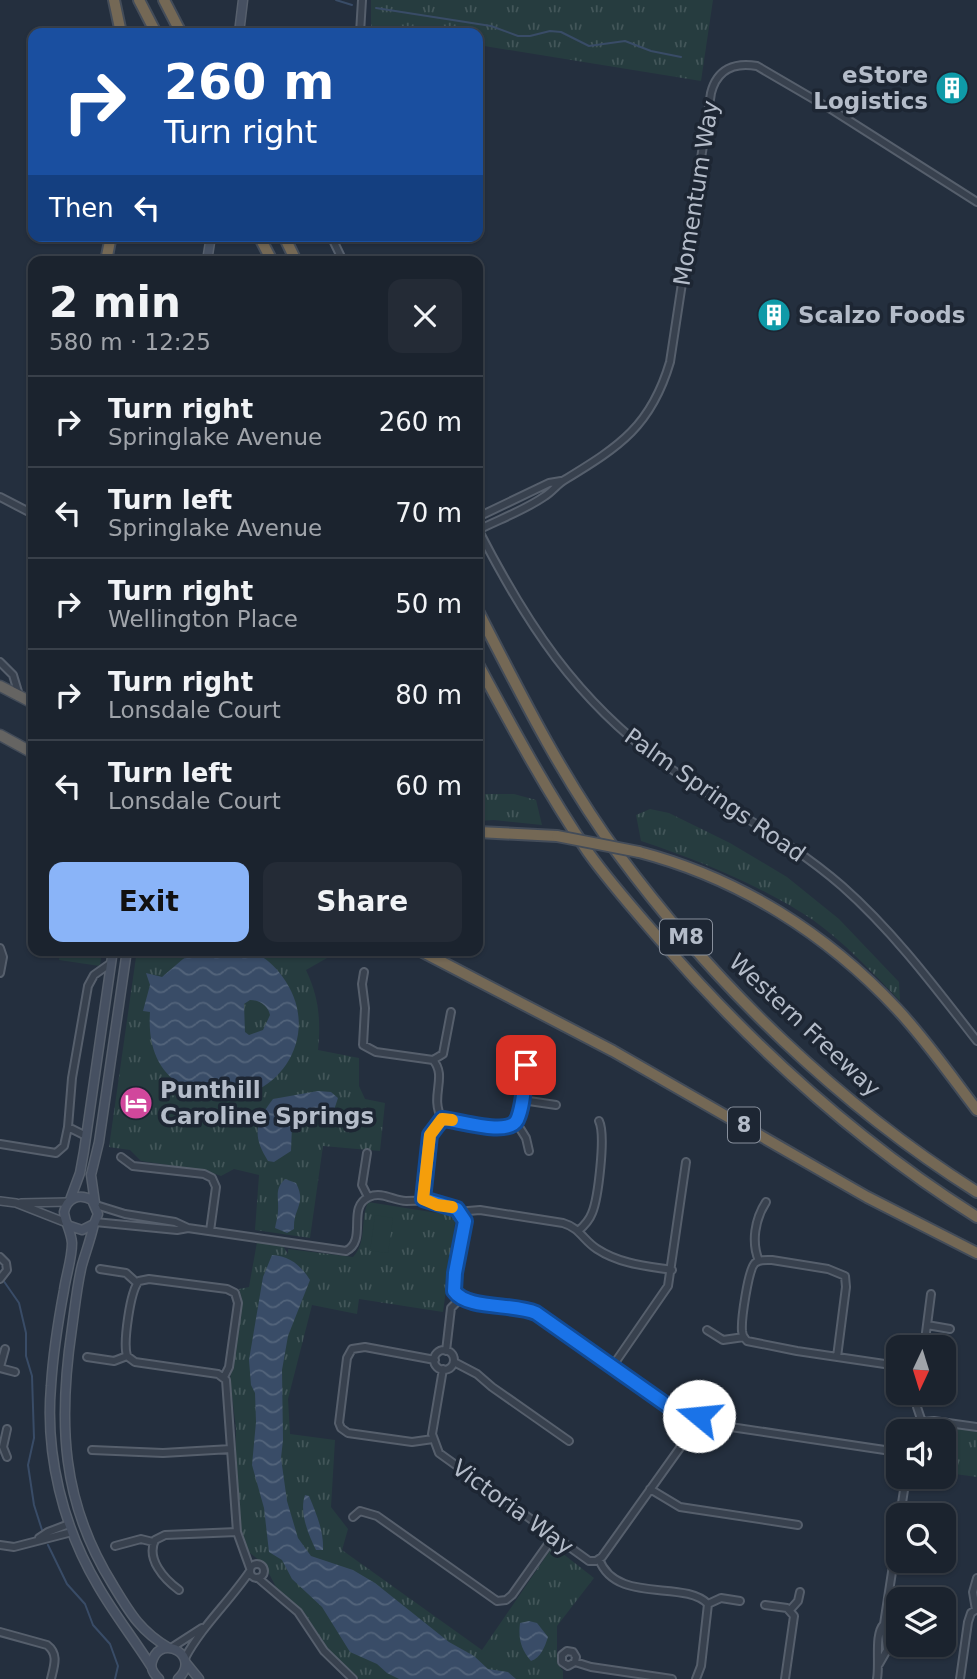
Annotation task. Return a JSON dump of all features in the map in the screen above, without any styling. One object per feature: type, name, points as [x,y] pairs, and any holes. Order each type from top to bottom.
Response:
[{"type":"highway","points":[[114,0],[120,28]]},
{"type":"highway","points":[[139,0],[153,28]]},
{"type":"highway","points":[[164,0],[178,28]]},
{"type":"highway","name":"Western Freeway","points":[[483,621],[549,748],[619,855],[711,966],[809,1063],[867,1113],[977,1192]]},
{"type":"highway","name":"Western Freeway","points":[[483,673],[515,733],[589,853],[692,976],[757,1044],[828,1107],[886,1155],[977,1217]]},
{"type":"highway","points":[[0,686],[28,700]]},
{"type":"highway","points":[[0,736],[28,750]]},
{"type":"highway","points":[[483,832],[557,836],[599,842],[681,864],[758,898],[822,940],[849,962],[898,1010],[977,1110]]},
{"type":"highway","name":"8","points":[[431,956],[613,1051],[867,1197],[977,1253]]},
{"type":"main road","points":[[240,28],[243,0]]},
{"type":"main road","points":[[112,956],[80,1173],[64,1212],[71,1251],[57,1333],[50,1402],[53,1457],[71,1528],[96,1584],[159,1679]]},
{"type":"main road","points":[[126,956],[99,1142],[91,1175],[98,1214],[80,1278],[66,1371],[63,1406],[69,1472],[83,1522],[102,1567],[145,1633],[179,1651],[199,1679]]},
{"type":"main road","points":[[97,1058],[111,1060]]},
{"type":"main road","points":[[69,1201],[83,1197],[95,1205]]},
{"type":"main road","points":[[68,1224],[82,1230],[95,1223]]},
{"type":"main road","points":[[71,1528],[83,1522]]},
{"type":"main road","points":[[152,1668],[156,1653],[170,1648]]},
{"type":"main road","points":[[178,1679],[184,1672],[185,1660]]},
{"type":"street","points":[[360,28],[362,0]]},
{"type":"street","name":"Momentum Way","points":[[483,528],[546,496],[562,481],[600,459],[633,431],[653,404],[666,377],[674,343],[713,83],[724,71],[746,64],[757,66],[834,111],[977,202]]},
{"type":"street","name":"Momentum Way","points":[[483,515],[549,483],[562,481]]},
{"type":"street","points":[[0,497],[28,511]]},
{"type":"street","name":"Palm Springs Road","points":[[483,539],[552,656],[589,698],[635,742],[662,763],[800,853],[841,885],[876,918],[977,1041]]},
{"type":"street","points":[[0,662],[13,675],[19,695]]},
{"type":"street","points":[[0,948],[3,957],[0,974]]},
{"type":"street","points":[[0,1144],[56,1153],[64,1146],[72,1078],[88,986],[94,975],[111,963]]},
{"type":"street","points":[[364,972],[363,1045],[371,1051],[433,1060],[443,1054],[451,1012]]},
{"type":"street","points":[[442,1119],[505,1128],[516,1122],[522,1100],[527,1049]]},
{"type":"street","points":[[433,1060],[440,1071],[436,1105],[442,1119]]},
{"type":"street","points":[[522,1100],[556,1105]]},
{"type":"street","points":[[423,1199],[430,1135],[442,1119]]},
{"type":"street","points":[[578,1231],[588,1221],[593,1208],[603,1138],[599,1121]]},
{"type":"street","points":[[516,1122],[526,1138],[528,1152]]},
{"type":"street","points":[[68,1127],[86,1136]]},
{"type":"street","points":[[367,1153],[362,1185],[368,1197]]},
{"type":"street","points":[[121,1157],[133,1166],[204,1174],[212,1178],[216,1186],[210,1231]]},
{"type":"street","points":[[612,1367],[668,1286],[687,1162]]},
{"type":"street","points":[[95,1205],[125,1214],[175,1222],[188,1228],[346,1251],[356,1242],[358,1209],[368,1197],[377,1195],[404,1201],[423,1199],[457,1209],[465,1221],[454,1287],[461,1298],[531,1311],[688,1420]]},
{"type":"street","points":[[0,1201],[69,1201]]},
{"type":"street","points":[[759,1261],[754,1240],[759,1213],[766,1202]]},
{"type":"street","points":[[16,1203],[68,1224]]},
{"type":"street","points":[[463,1215],[468,1211],[480,1210],[563,1223],[574,1226],[591,1245],[614,1259],[672,1270]]},
{"type":"street","points":[[95,1223],[177,1230],[188,1228]]},
{"type":"street","points":[[0,1257],[6,1263],[6,1274],[0,1279]]},
{"type":"street","points":[[837,1357],[845,1276],[828,1269],[772,1261],[759,1261],[752,1266],[742,1325],[744,1337],[751,1343],[837,1357],[886,1364]]},
{"type":"street","points":[[100,1269],[126,1273],[137,1283]]},
{"type":"street","points":[[224,1377],[229,1363],[238,1305],[235,1293],[223,1288],[149,1279],[137,1283],[125,1350],[127,1356],[139,1363],[224,1377],[228,1384],[237,1532],[242,1545],[255,1574],[306,1620],[331,1659],[353,1679]]},
{"type":"street","points":[[926,1335],[931,1294]]},
{"type":"street","points":[[446,1350],[451,1308],[461,1298]]},
{"type":"street","points":[[927,1325],[950,1329]]},
{"type":"street","points":[[707,1330],[723,1340],[744,1337]]},
{"type":"street","points":[[433,1439],[412,1442],[348,1433],[339,1423],[347,1358],[352,1349],[365,1347],[435,1360]]},
{"type":"street","points":[[5,1349],[0,1368],[15,1372]]},
{"type":"street","points":[[446,1350],[452,1353],[454,1362],[449,1369],[443,1369],[437,1366],[435,1360],[437,1354],[446,1350]]},
{"type":"street","points":[[87,1357],[114,1361],[127,1356]]},
{"type":"street","points":[[454,1362],[477,1374],[569,1441]]},
{"type":"street","name":"Victoria Way","points":[[443,1369],[433,1424],[435,1447],[445,1458],[589,1561],[599,1559],[692,1431]]},
{"type":"street","points":[[688,1420],[699,1416],[704,1423],[886,1450]]},
{"type":"street","points":[[688,1420],[687,1424],[692,1431],[700,1430],[704,1423]]},
{"type":"street","points":[[956,1424],[977,1427]]},
{"type":"street","points":[[7,1429],[1,1448],[7,1457]]},
{"type":"street","points":[[92,1450],[163,1453],[232,1449]]},
{"type":"street","points":[[650,1489],[680,1507],[798,1525]]},
{"type":"street","points":[[353,1517],[360,1511],[377,1516],[498,1601],[506,1600],[512,1595],[554,1536]]},
{"type":"street","points":[[0,1545],[14,1547],[37,1540],[48,1532],[71,1528]]},
{"type":"street","points":[[115,1546],[141,1539],[153,1542],[164,1535],[237,1532]]},
{"type":"street","points":[[153,1542],[154,1562],[169,1582],[179,1590]]},
{"type":"street","points":[[185,1660],[203,1627],[236,1591],[264,1567],[242,1545]]},
{"type":"street","points":[[599,1559],[606,1571],[631,1587],[701,1597],[708,1604]]},
{"type":"street","points":[[255,1574],[258,1563]]},
{"type":"street","points":[[877,1679],[877,1637],[884,1624],[892,1573]]},
{"type":"street","points":[[960,1679],[969,1617],[977,1609],[972,1592],[977,1578]]},
{"type":"street","points":[[790,1610],[798,1601],[800,1592]]},
{"type":"street","points":[[708,1604],[721,1598],[740,1601]]},
{"type":"street","points":[[696,1679],[701,1666],[708,1604]]},
{"type":"street","points":[[765,1605],[790,1610]]},
{"type":"street","points":[[785,1679],[794,1622],[790,1610]]},
{"type":"street","points":[[170,1648],[203,1627]]},
{"type":"street","points":[[0,1632],[47,1645],[52,1649],[55,1659],[51,1679]]},
{"type":"street","points":[[575,1662],[671,1679]]},
{"type":"street","points":[[148,1679],[152,1668]]},
{"type":"green space","points":[[371,0],[713,0],[701,81],[483,46],[483,28],[371,28]]},
{"type":"green space","points":[[483,794],[514,794],[536,800],[542,825],[483,821]]},
{"type":"green space","points":[[650,809],[669,813],[730,843],[787,877],[839,919],[899,982],[900,1001],[836,938],[793,907],[730,875],[641,841],[636,815]]},
{"type":"green space","points":[[59,956],[101,956],[100,966],[59,960]]},
{"type":"green space","points":[[136,956],[330,956],[306,970],[318,1009],[318,1050],[359,1058],[359,1086],[365,1099],[385,1103],[380,1151],[323,1146],[310,1238],[255,1230],[259,1175],[234,1169],[221,1176],[207,1171],[141,1161],[130,1150],[109,1147]]},
{"type":"green space","points":[[368,1202],[456,1216],[443,1312],[359,1299],[357,1314],[312,1305],[288,1399],[290,1434],[335,1440],[331,1507],[348,1529],[342,1550],[482,1650],[553,1546],[594,1578],[557,1626],[557,1663],[563,1671],[563,1679],[359,1679],[330,1652],[304,1612],[276,1587],[264,1564],[250,1553],[242,1537],[235,1464],[236,1428],[230,1379],[242,1299],[239,1289],[249,1287],[257,1242],[283,1246],[288,1254],[288,1249],[353,1257],[362,1238]]},
{"type":"green space","points":[[375,1215],[393,1218],[388,1253],[370,1251]]},
{"type":"green space","points":[[956,1428],[977,1431],[977,1477],[956,1474]]},
{"type":"water","points":[[189,956],[263,957],[282,976],[296,1003],[299,1029],[292,1053],[279,1074],[259,1089],[236,1097],[209,1097],[182,1086],[173,1079],[155,1054],[150,1034],[150,1012],[143,1011],[150,985],[146,973],[162,977]],"holes":[[[250,1000],[260,1002],[270,1015],[263,1030],[249,1035],[245,1032],[244,1004]]]},
{"type":"water","points":[[318,1091],[331,1092],[338,1098],[334,1110],[299,1119],[292,1126],[291,1151],[274,1162],[268,1161],[258,1136],[259,1122],[267,1107],[273,1099]]},
{"type":"water","points":[[285,1179],[296,1183],[300,1196],[294,1229],[287,1233],[275,1228],[278,1190]]},
{"type":"water","points":[[272,1255],[294,1262],[310,1280],[288,1336],[282,1370],[281,1458],[287,1501],[298,1538],[311,1556],[353,1570],[375,1583],[449,1642],[474,1656],[488,1669],[508,1672],[516,1679],[399,1679],[387,1673],[377,1664],[350,1652],[322,1607],[292,1579],[282,1560],[269,1552],[264,1508],[252,1465],[256,1422],[255,1393],[251,1385],[249,1360],[263,1277]]},
{"type":"water","points":[[305,1495],[309,1496],[319,1522],[323,1550],[316,1550],[307,1530],[303,1509]]},
{"type":"water","points":[[520,1623],[537,1623],[548,1637],[540,1654],[531,1661],[521,1644],[519,1634]]},
{"type":"waterway","points":[[336,0],[352,5]]},
{"type":"waterway","points":[[376,8],[491,26],[518,36],[561,32],[589,46],[625,41],[651,51],[681,57]]},
{"type":"waterway","points":[[3,1280],[19,1303],[26,1333],[26,1356],[32,1376],[34,1438],[28,1465],[34,1505],[42,1530]]},
{"type":"waterway","points":[[48,1545],[67,1584],[85,1604],[93,1625],[110,1644],[118,1666],[115,1679]]},
{"type":"slow traffic","points":[[452,1120],[442,1119],[430,1135],[423,1199],[452,1207]]},
{"type":"place","name":"eStore Logistics","points":[[952,88]]},
{"type":"place","name":"Scalzo Foods","points":[[774,315]]},
{"type":"place","name":"Punthill Caroline Springs","points":[[136,1103]]},
{"type":"route","points":[[526,1065],[520,1108],[516,1122],[510,1127],[483,1126],[442,1119],[430,1135],[423,1199],[457,1209],[465,1218],[454,1291],[464,1300],[536,1313],[688,1420],[699,1416]]}]
